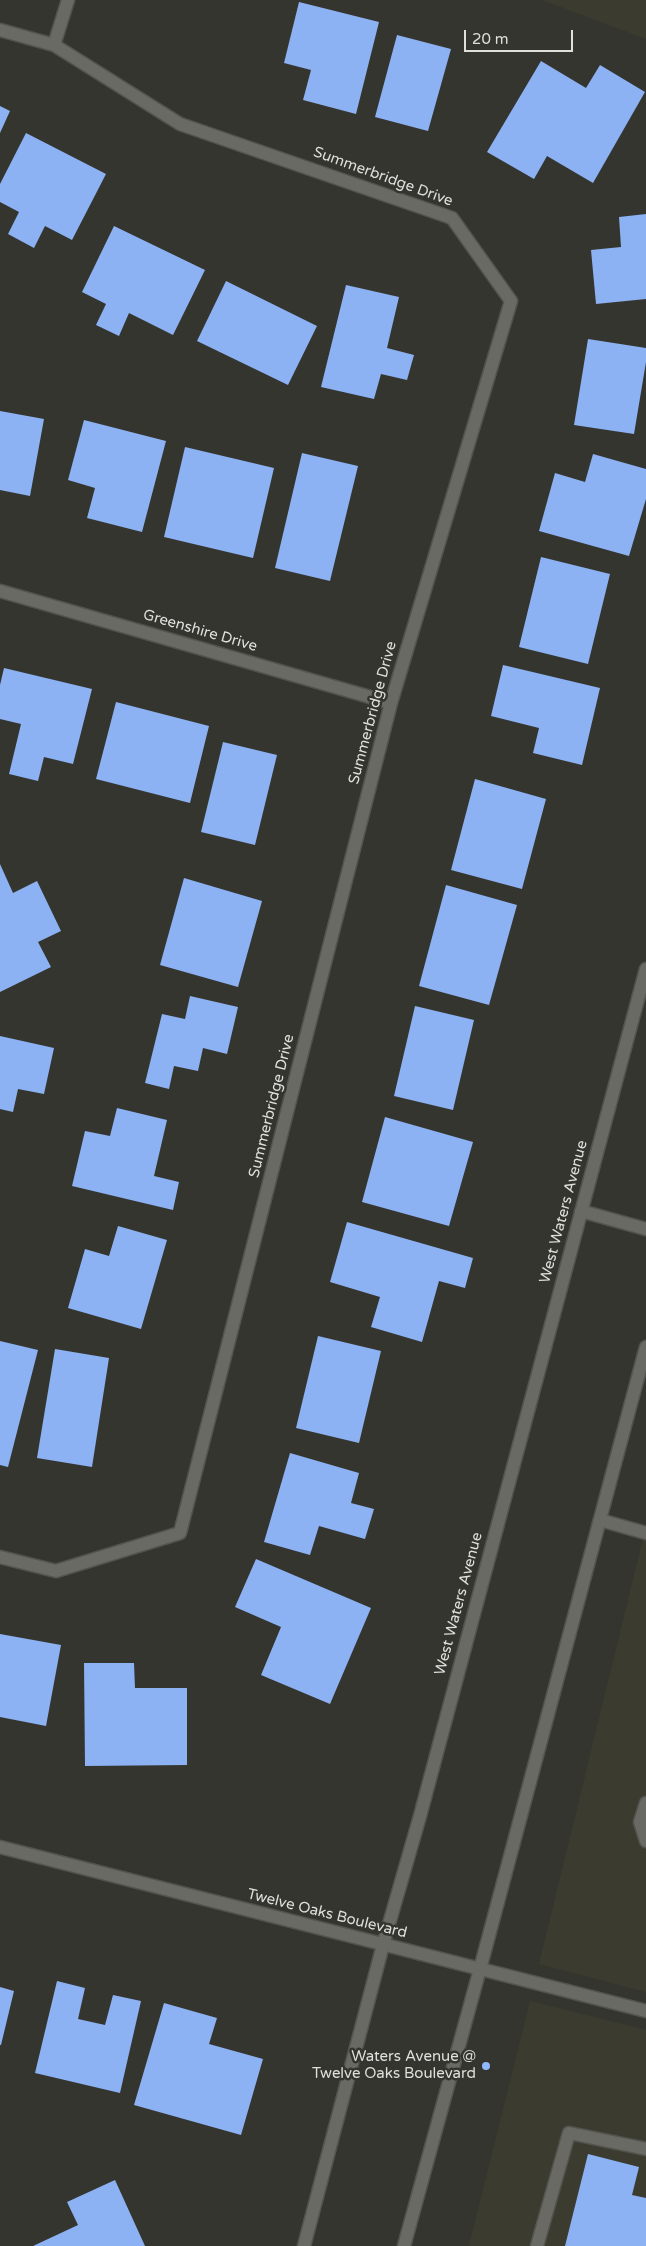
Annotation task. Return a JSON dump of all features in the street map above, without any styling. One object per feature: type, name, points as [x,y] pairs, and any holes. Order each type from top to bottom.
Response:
[{"type":"street","points":[[54,45],[68,0]]},
{"type":"street","name":"Summerbridge Drive","points":[[0,30],[54,45],[180,124],[452,218],[511,301],[391,703],[180,1533],[56,1571],[0,1557]]},
{"type":"street","name":"Greenshire Drive","points":[[0,591],[391,703]]},
{"type":"street","name":"West Waters Avenue","points":[[304,2246],[383,1945],[420,1816],[646,969]]},
{"type":"street","points":[[581,1211],[646,1229]]},
{"type":"street","points":[[404,2246],[646,1347]]},
{"type":"street","points":[[600,1520],[646,1533]]},
{"type":"street","points":[[646,1803],[640,1822],[646,1840]]},
{"type":"street","name":"Twelve Oaks Boulevard","points":[[0,1847],[646,2011]]},
{"type":"street","points":[[537,2246],[569,2132],[646,2149]]},
{"type":"shaded area","points":[[542,0],[646,0],[646,39]]},
{"type":"shaded area","points":[[646,1526],[646,1992],[539,1964]]},
{"type":"shaded area","points":[[530,2001],[646,2030],[646,2246],[469,2246]]},
{"type":"building","points":[[299,2],[379,22],[356,114],[303,100],[311,70],[284,63]]},
{"type":"building","points":[[397,35],[451,49],[428,131],[375,117]]},
{"type":"building","points":[[541,61],[586,88],[600,65],[645,92],[593,183],[547,156],[534,179],[487,152]]},
{"type":"building","points":[[0,106],[10,111],[0,133]]},
{"type":"building","points":[[26,133],[106,174],[72,240],[45,226],[34,248],[8,234],[19,212],[0,202],[0,184]]},
{"type":"building","points":[[646,214],[646,299],[596,304],[591,250],[621,247],[619,217]]},
{"type":"building","points":[[114,226],[205,270],[173,335],[129,313],[119,336],[96,325],[106,304],[82,292]]},
{"type":"building","points":[[226,281],[317,326],[288,385],[197,341]]},
{"type":"building","points":[[346,285],[399,297],[387,348],[414,355],[407,380],[381,374],[374,399],[321,387]]},
{"type":"building","points":[[588,339],[646,348],[646,362],[634,434],[574,425]]},
{"type":"building","points":[[0,411],[44,419],[30,496],[0,490]]},
{"type":"building","points":[[84,420],[166,441],[142,532],[87,518],[95,488],[68,480]]},
{"type":"building","points":[[185,447],[274,468],[253,558],[164,537]]},
{"type":"building","points":[[302,453],[358,466],[330,581],[275,568]]},
{"type":"building","points":[[593,454],[646,469],[646,499],[629,556],[539,531],[555,473],[585,482]]},
{"type":"building","points":[[541,557],[610,574],[588,664],[519,647]]},
{"type":"building","points":[[503,665],[600,688],[582,765],[533,753],[539,728],[491,716]]},
{"type":"building","points":[[4,668],[92,689],[73,764],[44,757],[38,781],[9,774],[21,724],[0,719],[0,685]]},
{"type":"building","points":[[116,702],[209,726],[190,803],[96,779]]},
{"type":"building","points":[[223,742],[277,755],[255,845],[201,832]]},
{"type":"building","points":[[475,779],[546,799],[522,889],[451,870]]},
{"type":"building","points":[[0,864],[13,893],[37,881],[61,931],[38,942],[51,967],[0,992]]},
{"type":"building","points":[[184,878],[262,901],[238,987],[160,965]]},
{"type":"building","points":[[446,885],[517,905],[489,1005],[419,986]]},
{"type":"building","points":[[190,996],[238,1007],[227,1054],[203,1048],[198,1071],[174,1066],[169,1089],[145,1083],[162,1014],[185,1019]]},
{"type":"building","points":[[415,1006],[474,1020],[453,1110],[394,1096]]},
{"type":"building","points":[[0,1036],[54,1048],[44,1094],[18,1089],[13,1112],[0,1109]]},
{"type":"building","points":[[117,1108],[167,1120],[154,1176],[179,1182],[173,1210],[72,1186],[85,1131],[110,1136]]},
{"type":"building","points":[[385,1117],[473,1142],[449,1226],[362,1202]]},
{"type":"building","points":[[347,1222],[473,1258],[465,1288],[439,1281],[422,1342],[371,1327],[380,1297],[330,1282]]},
{"type":"building","points":[[118,1226],[167,1240],[141,1329],[68,1308],[85,1249],[109,1256]]},
{"type":"building","points":[[318,1336],[381,1351],[359,1443],[296,1428]]},
{"type":"building","points":[[0,1341],[38,1350],[8,1467],[0,1465]]},
{"type":"building","points":[[55,1349],[109,1358],[92,1467],[37,1458]]},
{"type":"building","points":[[290,1453],[359,1473],[351,1503],[374,1509],[365,1539],[319,1526],[310,1555],[264,1542]]},
{"type":"building","points":[[256,1559],[371,1608],[330,1704],[261,1675],[281,1627],[235,1607]]},
{"type":"building","points":[[0,1634],[61,1645],[46,1726],[0,1717]]},
{"type":"building","points":[[84,1663],[134,1663],[135,1688],[187,1688],[187,1765],[85,1766]]},
{"type":"building","points":[[57,1981],[85,1988],[78,2019],[105,2025],[113,1995],[141,2001],[120,2093],[35,2073]]},
{"type":"building","points":[[0,1987],[14,1991],[1,2045],[0,2045]]},
{"type":"building","points":[[164,2003],[217,2018],[209,2044],[263,2059],[241,2135],[134,2105]]},
{"type":"building","points":[[588,2154],[639,2167],[632,2195],[646,2198],[646,2246],[565,2246]]},
{"type":"building","points":[[115,2180],[145,2246],[33,2246],[78,2225],[67,2202]]},
{"type":"place","name":"Waters Avenue @ Twelve Oaks Boulevard","points":[[486,2066]]}]
